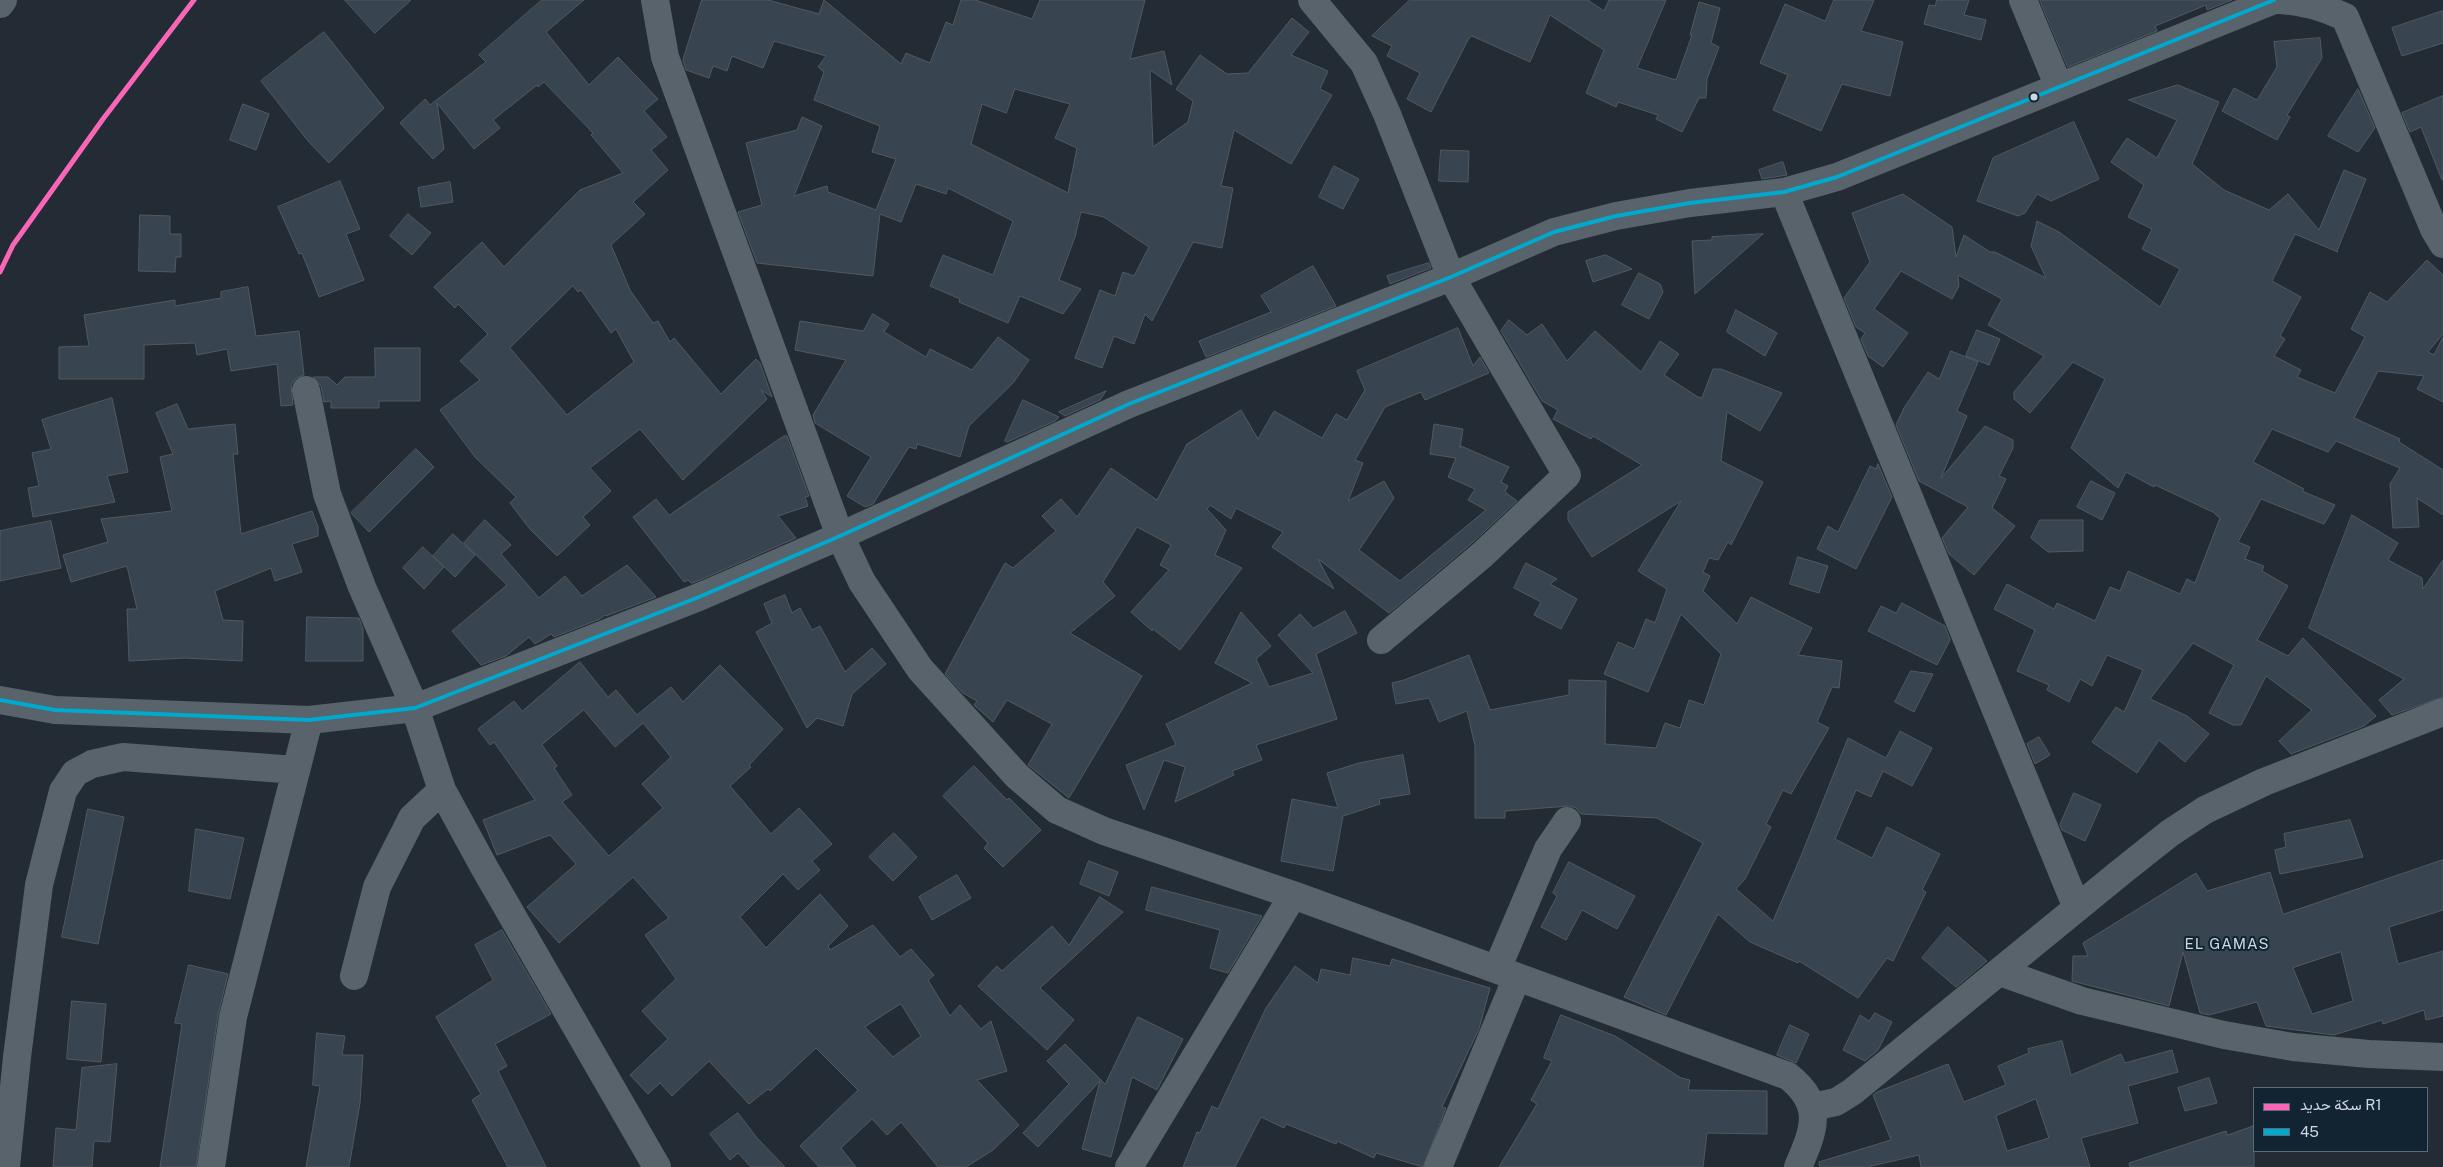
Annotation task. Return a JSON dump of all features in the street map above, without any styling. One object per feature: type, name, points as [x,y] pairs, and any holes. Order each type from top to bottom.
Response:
[{"type":"street","points":[[0,4],[3,0]]},
{"type":"street","points":[[655,0],[665,57],[840,536],[862,582],[920,668],[1017,776],[1057,810],[1104,831],[1293,895],[1788,1076],[1799,1084],[1812,1107],[1812,1133],[1798,1167]]},
{"type":"street","points":[[1312,0],[1364,63],[1387,114],[1451,277],[1566,475],[1482,554],[1381,640]]},
{"type":"street","points":[[2023,0],[2059,87]]},
{"type":"street","points":[[0,700],[55,710],[308,720],[415,708],[699,597],[840,536],[1129,404],[1451,277],[1554,232],[1616,216],[1690,203],[1784,192],[1837,177],[2274,0]]},
{"type":"street","points":[[2280,0],[2300,1],[2341,9],[2434,229],[2443,244]]},
{"type":"street","points":[[1784,192],[2077,908]]},
{"type":"street","points":[[306,390],[327,494],[362,586],[415,708],[442,790],[657,1167]]},
{"type":"street","points":[[1812,1107],[1836,1102],[1852,1092],[2170,833],[2205,810],[2264,782],[2443,712]]},
{"type":"street","points":[[211,1167],[233,1017],[308,720]]},
{"type":"street","points":[[6,1167],[17,1057],[39,885],[63,791],[76,773],[99,761],[123,757],[296,770]]},
{"type":"street","points":[[354,976],[377,887],[412,818],[442,790]]},
{"type":"street","points":[[1438,1167],[1507,973],[1548,849],[1567,821]]},
{"type":"street","points":[[1129,1167],[1293,895]]},
{"type":"street","points":[[2000,972],[2082,1001],[2224,1035],[2293,1046],[2369,1054],[2443,1057]]},
{"type":"building","points":[[345,0],[411,0],[375,33]]},
{"type":"building","points":[[542,0],[584,0],[546,32],[589,85],[618,57],[658,99],[644,111],[667,137],[651,150],[668,170],[633,202],[645,214],[611,245],[630,290],[653,323],[658,321],[670,342],[674,338],[721,394],[756,359],[760,363],[772,397],[761,390],[767,399],[683,480],[640,429],[590,468],[611,491],[583,517],[590,525],[557,556],[529,528],[510,503],[516,497],[475,457],[440,410],[480,380],[460,361],[488,334],[458,304],[455,308],[434,287],[482,242],[504,267],[580,190],[623,173],[591,135],[593,133],[544,82],[538,87],[537,85],[493,120],[500,128],[474,149],[437,103],[444,149],[433,159],[400,123],[425,99],[430,105],[486,62],[479,55]],"holes":[[[573,286],[578,292],[581,290],[611,333],[616,329],[634,362],[567,415],[510,348]]]},
{"type":"building","points":[[702,0],[768,0],[819,14],[824,0],[901,64],[906,53],[930,63],[946,22],[953,25],[961,0],[975,0],[1032,19],[1040,0],[1145,0],[1130,59],[1164,51],[1172,85],[1150,70],[1153,147],[1188,122],[1193,101],[1176,89],[1200,55],[1227,74],[1248,73],[1292,18],[1309,32],[1291,55],[1328,71],[1320,89],[1332,95],[1291,164],[1234,130],[1221,186],[1233,188],[1222,248],[1193,242],[1152,321],[1145,314],[1134,344],[1114,336],[1102,368],[1075,358],[1100,290],[1115,296],[1123,272],[1134,276],[1149,247],[1104,217],[1081,212],[1075,237],[1059,280],[1081,289],[1063,314],[1020,296],[1008,323],[959,302],[960,299],[930,286],[943,255],[993,275],[1013,221],[948,188],[946,194],[916,184],[901,222],[880,214],[873,276],[757,263],[738,212],[762,205],[746,143],[797,130],[802,117],[822,126],[794,196],[827,186],[828,192],[876,210],[896,159],[872,152],[880,126],[814,100],[824,72],[818,67],[826,56],[774,41],[763,68],[732,56],[727,71],[713,66],[709,78],[686,70],[683,60]],"holes":[[[1015,89],[1070,104],[1055,138],[1077,148],[1068,193],[971,144],[982,104],[1006,113]]]},
{"type":"building","points":[[1410,0],[1588,0],[1604,11],[1609,0],[1666,0],[1637,68],[1676,80],[1692,35],[1690,35],[1699,2],[1720,8],[1711,43],[1719,47],[1707,79],[1706,98],[1699,98],[1682,132],[1656,119],[1658,115],[1618,102],[1616,107],[1586,93],[1604,50],[1550,15],[1530,62],[1472,36],[1469,38],[1431,112],[1407,99],[1420,73],[1387,56],[1392,46],[1372,36]]},
{"type":"building","points":[[1834,0],[1874,0],[1861,31],[1903,42],[1890,96],[1842,84],[1821,131],[1773,110],[1788,75],[1760,63],[1785,4],[1825,21]]},
{"type":"building","points":[[1937,0],[1969,0],[1964,15],[1986,20],[1981,40],[1924,24],[1929,5],[1935,6]]},
{"type":"building","points":[[2040,0],[2232,0],[2207,10],[2206,5],[2155,26],[2157,31],[2068,67]]},
{"type":"building","points":[[2443,11],[2443,43],[2402,56],[2392,28]]},
{"type":"building","points":[[324,32],[384,108],[329,163],[308,141],[261,81]]},
{"type":"building","points":[[2320,38],[2322,58],[2287,115],[2290,117],[2277,140],[2222,111],[2234,88],[2257,100],[2277,67],[2274,42]]},
{"type":"building","points":[[2178,85],[2219,102],[2192,164],[2224,190],[2269,210],[2288,194],[2319,230],[2344,170],[2366,179],[2338,252],[2295,234],[2272,281],[2301,297],[2280,336],[2285,339],[2274,356],[2301,370],[2297,377],[2335,393],[2365,337],[2351,329],[2370,292],[2387,302],[2427,260],[2443,275],[2443,334],[2428,352],[2434,355],[2443,337],[2443,402],[2417,389],[2424,376],[2378,371],[2354,418],[2400,439],[2399,442],[2443,470],[2443,515],[2417,498],[2419,527],[2393,528],[2390,484],[2400,468],[2336,441],[2328,452],[2272,429],[2253,462],[2304,489],[2302,491],[2335,505],[2324,524],[2261,499],[2238,542],[2250,547],[2245,559],[2264,566],[2262,571],[2288,586],[2257,640],[2288,656],[2303,638],[2376,716],[2364,726],[2291,754],[2279,741],[2312,710],[2266,676],[2241,725],[2233,725],[2209,713],[2234,665],[2193,643],[2150,699],[2187,716],[2209,734],[2185,762],[2159,740],[2137,773],[2092,742],[2116,707],[2124,712],[2143,670],[2107,655],[2092,686],[2080,679],[2069,702],[2047,690],[2049,685],[2017,671],[2035,630],[1994,609],[2007,584],[2054,609],[2057,603],[2095,621],[2110,587],[2120,591],[2128,571],[2180,594],[2187,579],[2195,583],[2220,518],[2215,513],[2155,485],[2154,487],[2126,472],[2118,488],[2071,448],[2105,379],[2073,362],[2030,413],[2014,399],[2014,392],[2044,356],[1988,325],[2002,299],[1958,275],[1959,286],[1952,299],[1901,271],[1874,309],[1908,333],[1883,367],[1868,356],[1861,339],[1865,333],[1856,327],[1844,298],[1870,262],[1852,213],[1903,194],[1952,227],[1956,257],[1964,235],[1990,252],[1995,252],[2046,278],[2031,246],[2037,221],[2059,232],[2160,307],[2180,269],[2142,249],[2152,229],[2128,217],[2144,185],[2111,162],[2127,138],[2157,158],[2177,120],[2129,100]]},
{"type":"building","points":[[2358,89],[2375,128],[2358,152],[2328,136]]},
{"type":"building","points":[[2443,96],[2442,180],[2421,127],[2410,132],[2402,113]]},
{"type":"building","points":[[243,104],[269,114],[256,150],[230,140]]},
{"type":"building","points":[[2074,122],[2099,179],[2051,201],[2037,194],[2025,213],[2018,216],[1977,201],[1993,158]]},
{"type":"building","points":[[1441,150],[1469,151],[1468,182],[1439,181]]},
{"type":"building","points":[[1783,162],[1787,175],[1762,179],[1759,170]]},
{"type":"building","points":[[1334,166],[1359,179],[1343,209],[1319,197]]},
{"type":"building","points":[[340,181],[360,229],[346,234],[364,280],[319,297],[302,253],[299,254],[278,207]]},
{"type":"building","points":[[450,182],[453,202],[421,207],[418,188]]},
{"type":"building","points":[[408,214],[431,233],[412,255],[390,236]]},
{"type":"building","points":[[140,215],[170,216],[170,234],[181,234],[181,257],[176,257],[175,272],[139,271]]},
{"type":"building","points":[[1763,234],[1695,294],[1692,241],[1712,240],[1712,237]]},
{"type":"building","points":[[1606,255],[1632,269],[1593,282],[1586,261]]},
{"type":"building","points":[[1429,263],[1431,268],[1390,284],[1387,276]]},
{"type":"building","points":[[1313,266],[1336,306],[1206,357],[1199,341],[1271,312],[1261,296]]},
{"type":"building","points":[[1639,273],[1660,284],[1663,292],[1649,319],[1622,305]]},
{"type":"building","points":[[248,287],[256,336],[299,331],[304,375],[296,378],[291,385],[293,405],[281,406],[277,364],[231,371],[227,349],[197,355],[195,343],[144,345],[144,379],[59,379],[59,347],[89,346],[84,315],[175,300],[175,306],[221,298],[221,292]]},
{"type":"building","points":[[1736,310],[1777,333],[1765,356],[1727,332]]},
{"type":"building","points":[[873,314],[889,324],[884,332],[926,357],[930,349],[972,370],[998,337],[1029,360],[1013,383],[969,426],[960,457],[917,444],[916,449],[909,447],[873,504],[865,507],[847,496],[871,457],[815,423],[813,415],[846,360],[795,350],[800,321],[863,331]]},
{"type":"building","points":[[1509,320],[1527,335],[1542,324],[1567,361],[1595,331],[1641,372],[1660,341],[1679,354],[1664,375],[1698,397],[1702,398],[1713,369],[1721,369],[1782,393],[1760,431],[1727,412],[1721,461],[1763,482],[1731,545],[1728,542],[1718,560],[1709,558],[1703,572],[1710,576],[1703,591],[1737,624],[1751,597],[1812,628],[1798,655],[1842,661],[1839,688],[1832,687],[1817,722],[1829,728],[1791,794],[1783,790],[1766,824],[1771,827],[1745,879],[1736,889],[1773,921],[1848,738],[1886,758],[1900,731],[1932,748],[1912,786],[1883,771],[1871,797],[1856,790],[1835,839],[1872,858],[1887,827],[1940,854],[1922,890],[1926,892],[1893,961],[1887,958],[1858,998],[1799,961],[1798,963],[1750,942],[1718,914],[1666,1015],[1624,997],[1703,843],[1657,818],[1581,814],[1576,808],[1569,806],[1505,811],[1505,818],[1475,818],[1475,746],[1467,711],[1439,722],[1429,698],[1396,704],[1392,683],[1469,655],[1490,710],[1569,695],[1569,680],[1606,681],[1605,744],[1656,748],[1665,723],[1680,728],[1689,700],[1704,705],[1721,654],[1681,614],[1648,692],[1604,674],[1618,642],[1634,649],[1646,619],[1655,623],[1667,589],[1638,571],[1681,501],[1592,557],[1568,520],[1568,512],[1642,465],[1593,436],[1591,439],[1553,419],[1558,410],[1542,401],[1501,331]]},
{"type":"building","points":[[1458,328],[1473,366],[1480,357],[1489,373],[1425,400],[1421,392],[1385,407],[1355,460],[1363,463],[1348,501],[1384,481],[1394,498],[1359,550],[1400,581],[1486,510],[1468,500],[1475,489],[1448,477],[1456,458],[1430,454],[1434,424],[1463,429],[1460,448],[1461,446],[1509,467],[1501,482],[1508,486],[1505,492],[1517,501],[1472,543],[1389,613],[1318,559],[1334,589],[1272,547],[1283,532],[1236,508],[1231,519],[1210,505],[1207,509],[1226,530],[1215,555],[1242,568],[1180,650],[1153,629],[1152,631],[1131,612],[1169,570],[1160,565],[1171,545],[1137,527],[1103,582],[1115,596],[1070,633],[1142,676],[1069,798],[1028,765],[1052,724],[1007,700],[993,722],[974,705],[977,701],[963,693],[945,674],[1005,563],[1013,568],[1056,531],[1042,516],[1061,499],[1077,517],[1111,468],[1157,500],[1187,444],[1241,410],[1258,439],[1274,411],[1322,438],[1336,414],[1347,420],[1365,390],[1357,371]]},
{"type":"building","points":[[1977,330],[2000,339],[1989,365],[1966,356]]},
{"type":"building","points":[[375,348],[420,348],[420,401],[379,401],[379,408],[331,408],[331,401],[324,402],[321,386],[313,377],[328,377],[337,385],[345,377],[375,377]]},
{"type":"building","points":[[1951,351],[1978,362],[1957,411],[1967,416],[1941,478],[1985,426],[2013,440],[2013,448],[1999,476],[2006,479],[1992,508],[2015,526],[1974,575],[1949,554],[1942,538],[1968,507],[1919,481],[1896,425],[1904,408],[1928,372],[1939,379]]},
{"type":"building","points":[[1106,391],[1100,400],[1065,416],[1059,412]]},
{"type":"building","points":[[112,398],[128,472],[107,476],[115,502],[33,517],[28,488],[39,486],[32,453],[51,449],[42,420]]},
{"type":"building","points":[[1023,400],[1059,417],[1055,421],[1007,442],[1005,441]]},
{"type":"building","points":[[177,404],[188,429],[235,424],[238,454],[233,454],[241,534],[312,511],[318,527],[318,536],[292,544],[302,572],[275,581],[271,568],[215,591],[223,620],[243,621],[242,661],[185,658],[129,661],[127,609],[137,609],[127,566],[71,582],[63,555],[108,542],[101,519],[172,511],[160,457],[173,454],[156,413]]},
{"type":"building","points":[[784,436],[787,436],[809,496],[805,497],[808,506],[778,516],[796,538],[693,583],[688,580],[684,582],[633,517],[656,499],[669,515]]},
{"type":"building","points":[[416,449],[434,467],[369,532],[351,513]]},
{"type":"building","points":[[1878,464],[1892,497],[1856,569],[1817,549],[1828,526],[1838,532],[1870,466],[1876,469]]},
{"type":"building","points":[[2091,481],[2115,493],[2102,520],[2077,507]]},
{"type":"building","points":[[2352,515],[2398,543],[2388,560],[2422,578],[2423,589],[2443,560],[2443,697],[2392,715],[2379,700],[2404,679],[2309,628]]},
{"type":"building","points":[[485,520],[511,545],[501,554],[539,598],[565,576],[582,596],[627,565],[656,597],[605,615],[600,619],[554,637],[551,634],[535,644],[529,637],[506,656],[481,665],[452,631],[507,585],[464,543]]},
{"type":"building","points":[[2040,520],[2083,520],[2083,551],[2048,552],[2031,538]]},
{"type":"building","points":[[51,521],[61,568],[0,581],[0,531]]},
{"type":"building","points":[[453,534],[475,555],[455,577],[433,556]]},
{"type":"building","points":[[423,547],[444,567],[424,589],[403,568]]},
{"type":"building","points":[[1798,557],[1828,566],[1819,593],[1790,584]]},
{"type":"building","points":[[1526,563],[1557,579],[1550,584],[1577,599],[1561,629],[1534,615],[1541,602],[1514,588]]},
{"type":"building","points":[[785,595],[792,613],[800,608],[812,630],[820,626],[845,672],[872,648],[886,664],[852,694],[843,726],[817,718],[807,728],[756,632],[772,623],[764,604]]},
{"type":"building","points":[[1902,603],[1945,626],[1950,640],[1937,665],[1868,631],[1881,606],[1896,613]]},
{"type":"building","points":[[1345,611],[1357,633],[1316,654],[1337,719],[1256,745],[1262,760],[1232,771],[1234,775],[1175,802],[1185,767],[1164,760],[1144,810],[1126,765],[1176,745],[1166,724],[1252,683],[1215,663],[1241,612],[1271,646],[1256,659],[1269,687],[1313,673],[1278,635],[1300,614],[1313,628]]},
{"type":"building","points":[[307,617],[359,618],[363,629],[363,661],[306,661]]},
{"type":"building","points":[[580,662],[608,697],[616,690],[637,715],[671,687],[683,702],[720,665],[783,729],[749,765],[751,767],[730,786],[771,834],[799,808],[832,844],[812,861],[820,870],[798,890],[783,874],[740,917],[766,948],[820,894],[848,926],[828,946],[830,950],[873,925],[900,957],[911,949],[934,975],[928,980],[950,1016],[960,1005],[981,1029],[991,1021],[1007,1071],[977,1080],[1019,1125],[993,1150],[966,1167],[938,1167],[901,1122],[887,1135],[872,1119],[841,1148],[856,1167],[819,1167],[800,1146],[858,1090],[816,1048],[770,1091],[768,1089],[749,1104],[709,1061],[672,1096],[660,1083],[648,1094],[630,1075],[668,1039],[642,1011],[676,979],[645,935],[669,918],[633,877],[559,943],[527,907],[576,864],[550,835],[497,855],[483,820],[535,800],[494,742],[490,745],[478,729],[514,701],[522,711]],"holes":[[[584,710],[615,747],[643,723],[671,757],[642,784],[663,808],[609,856],[562,802],[572,795],[554,768],[557,766],[542,745]],[[901,1004],[921,1036],[893,1057],[865,1027]]]},
{"type":"building","points":[[1911,671],[1933,674],[1914,712],[1895,702]]},
{"type":"building","points":[[2039,737],[2050,755],[2035,764],[2027,744]]},
{"type":"building","points":[[1403,755],[1410,794],[1379,799],[1380,804],[1343,816],[1333,871],[1281,861],[1292,799],[1338,808],[1327,773],[1359,763]]},
{"type":"building","points":[[974,766],[1007,800],[1009,798],[1041,830],[1003,867],[984,848],[988,843],[943,796]]},
{"type":"building","points":[[2074,793],[2101,805],[2085,841],[2062,830],[2060,825]]},
{"type":"building","points":[[88,809],[124,817],[98,944],[62,937]]},
{"type":"building","points":[[2350,820],[2363,857],[2280,874],[2275,850],[2286,847],[2284,834]]},
{"type":"building","points":[[196,829],[244,838],[230,899],[189,891]]},
{"type":"building","points":[[894,833],[917,857],[893,881],[869,857]]},
{"type":"building","points":[[2443,860],[2443,910],[2389,927],[2398,964],[2443,951],[2443,1016],[2426,1020],[2424,1010],[2383,1024],[2382,1020],[2334,1035],[2266,1026],[2257,1002],[2209,1015],[2200,1013],[2183,952],[2169,1006],[2072,981],[2073,956],[2088,956],[2083,943],[2196,873],[2207,891],[2270,872],[2283,914]],"holes":[[[2341,952],[2353,1001],[2312,1014],[2293,968]]]},
{"type":"building","points":[[1089,861],[1118,872],[1109,896],[1080,884]]},
{"type":"building","points":[[1569,862],[1635,896],[1617,929],[1582,910],[1566,940],[1541,927],[1557,896],[1553,893]]},
{"type":"building","points":[[957,875],[971,898],[932,920],[919,897]]},
{"type":"building","points":[[1152,887],[1262,916],[1228,973],[1210,968],[1220,930],[1146,910]]},
{"type":"building","points":[[1100,897],[1123,912],[1040,988],[1074,1020],[1047,1050],[978,986],[997,966],[1002,971],[1052,926],[1069,945]]},
{"type":"building","points":[[1948,927],[1987,961],[1956,987],[1922,958]]},
{"type":"building","points":[[502,930],[551,1014],[495,1044],[507,1066],[498,1071],[546,1167],[508,1167],[472,1100],[481,1094],[436,1017],[493,980],[475,945]]},
{"type":"building","points":[[1353,958],[1390,966],[1392,959],[1490,988],[1479,1029],[1442,1107],[1446,1108],[1423,1167],[1376,1153],[1374,1158],[1337,1141],[1336,1144],[1286,1124],[1284,1128],[1261,1117],[1235,1167],[1183,1167],[1197,1132],[1200,1133],[1212,1106],[1218,1109],[1266,1008],[1295,966],[1318,983],[1321,969],[1350,975]]},
{"type":"building","points":[[189,965],[228,974],[218,1015],[196,1167],[160,1167],[182,1024],[175,1023]]},
{"type":"building","points":[[72,1001],[106,1004],[101,1062],[67,1059]]},
{"type":"building","points":[[1875,1013],[1892,1022],[1878,1050],[1865,1061],[1843,1050],[1860,1015],[1869,1021]]},
{"type":"building","points":[[1561,1015],[1615,1036],[1681,1078],[1690,1080],[1688,1090],[1767,1091],[1767,1134],[1707,1133],[1703,1167],[1499,1167],[1537,1104],[1531,1100],[1552,1061],[1544,1058]]},
{"type":"building","points":[[1138,1017],[1183,1039],[1157,1090],[1132,1077],[1111,1157],[1082,1149],[1100,1081],[1038,1147],[1023,1133],[1069,1084],[1047,1061],[1065,1044],[1105,1084]]},
{"type":"building","points":[[1790,1025],[1809,1034],[1796,1063],[1777,1055]]},
{"type":"building","points":[[317,1033],[345,1036],[342,1055],[363,1055],[360,1103],[349,1167],[306,1167],[320,1086],[313,1085]]},
{"type":"building","points":[[2062,1041],[2071,1075],[2121,1054],[2125,1063],[2172,1050],[2178,1072],[2128,1086],[2138,1123],[2081,1138],[2090,1167],[1921,1167],[1919,1155],[1867,1167],[1820,1167],[1819,1162],[1891,1140],[1873,1095],[1877,1092],[1948,1064],[1964,1102],[2006,1085],[1998,1066],[2029,1053],[2028,1049]],"holes":[[[2036,1099],[2049,1138],[2007,1151],[1996,1116]]]},
{"type":"building","points":[[117,1064],[110,1142],[94,1141],[92,1167],[53,1167],[56,1128],[76,1130],[82,1068]]},
{"type":"building","points":[[2209,1078],[2217,1103],[2185,1111],[2178,1088]]},
{"type":"building","points":[[738,1113],[757,1138],[785,1167],[751,1167],[738,1153],[730,1160],[710,1134]]},
{"type":"building","points":[[2253,1126],[2254,1167],[2130,1167],[2129,1163],[2226,1131],[2227,1135]]},
{"type":"railway","points":[[0,272],[13,245],[103,119],[194,0]]},
{"type":"rail line","name":"R1","points":[[0,272],[13,245],[103,119],[194,0]]},
{"type":"transit line","name":"45","points":[[0,700],[55,710],[309,720],[415,708],[699,597],[840,536],[1129,404],[1451,277],[1554,232],[1616,216],[1690,203],[1784,192],[1837,177],[2274,0]]},
{"type":"district","name":"EL GAMAS","points":[[2227,944]]}]
